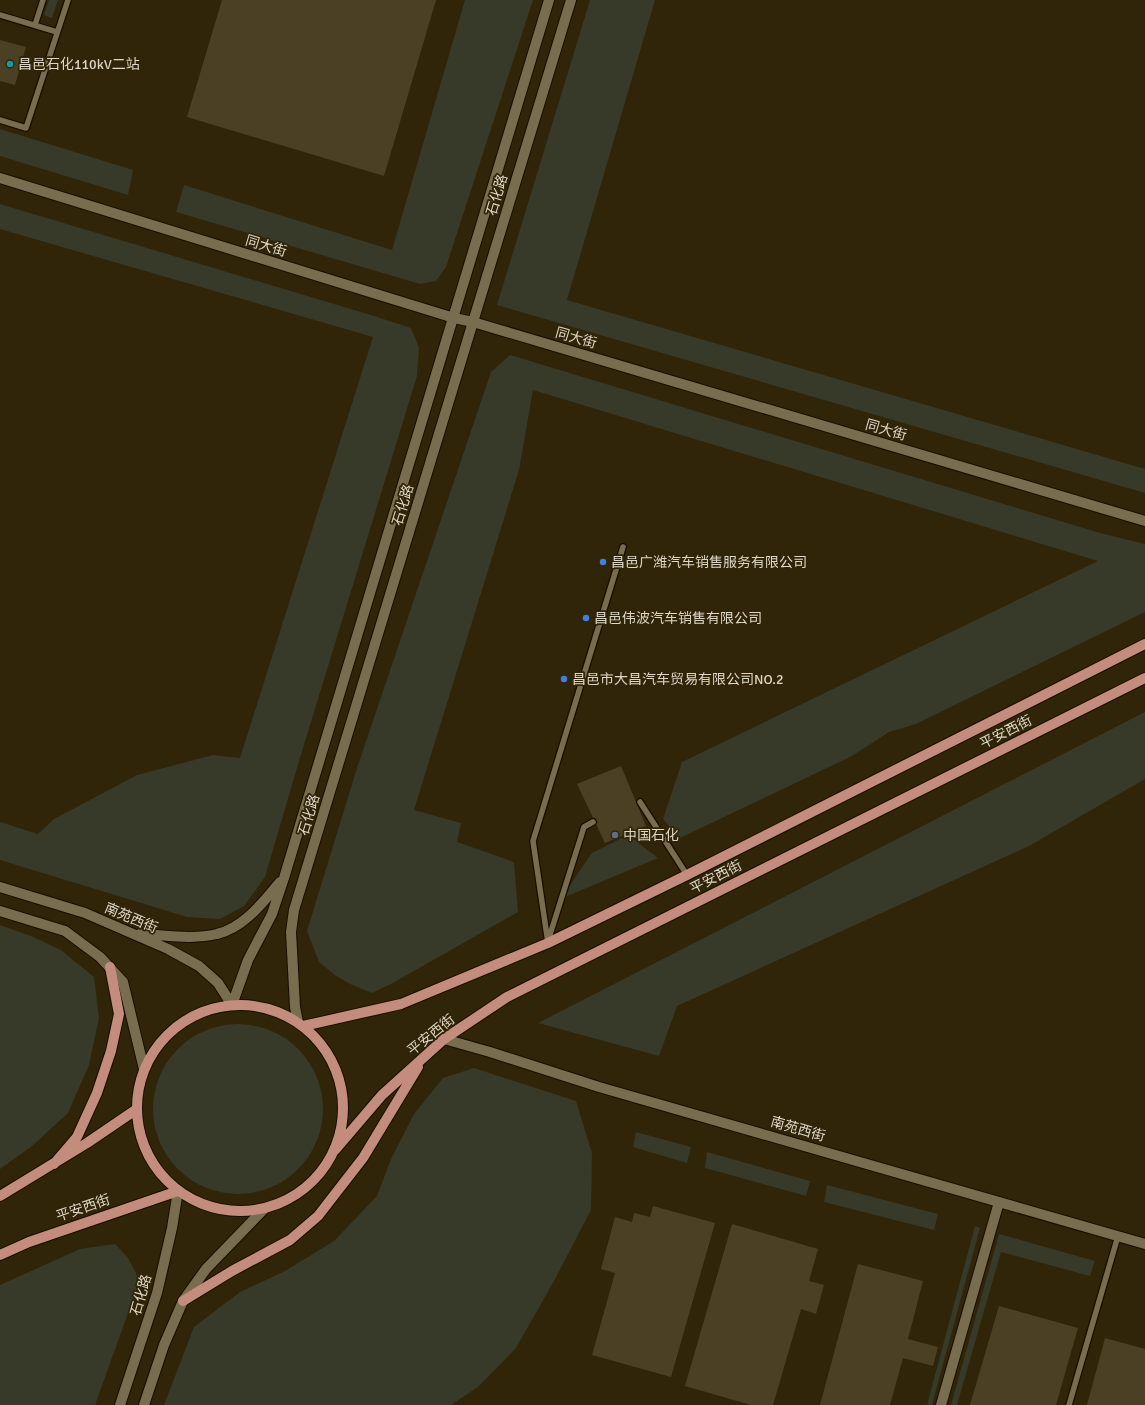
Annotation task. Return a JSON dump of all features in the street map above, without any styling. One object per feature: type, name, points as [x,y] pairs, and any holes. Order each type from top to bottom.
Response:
[{"type":"main road","name":"石化路","points":[[232,1005],[248,960],[272,914],[284,878],[549,0]]},
{"type":"main road","name":"石化路","points":[[300,1024],[295,1007],[291,932],[294,910],[571,0]]},
{"type":"main road","name":"同大街","points":[[0,178],[454,318],[473,322],[1145,521]]},
{"type":"main road","name":"平安西街","points":[[300,1024],[401,1004],[548,943],[687,875],[1145,644]]},
{"type":"main road","name":"平安西街","points":[[335,1150],[382,1095],[444,1039],[507,997],[1145,678]]},
{"type":"main road","points":[[132,933],[190,937],[218,934],[236,926],[258,909],[284,878]]},
{"type":"main road","name":"南苑西街","points":[[0,887],[85,913],[168,948],[199,966],[218,983],[232,1005]]},
{"type":"main road","points":[[0,911],[66,931],[100,957],[123,982],[144,1068]]},
{"type":"main road","points":[[54,1164],[78,1136],[97,1093],[112,1051],[119,1014],[110,968]]},
{"type":"main road","points":[[232,1005],[259,1007],[300,1024],[327,1052],[341,1083],[344,1117],[335,1150],[318,1177],[294,1197],[264,1209],[234,1212],[204,1205],[178,1191],[156,1168],[142,1140],[137,1109],[138,1088],[144,1068],[158,1046],[176,1027],[199,1013],[232,1005]]},
{"type":"main road","name":"南苑西街","points":[[444,1039],[599,1087],[1145,1244]]},
{"type":"main road","points":[[183,1301],[232,1271],[290,1240],[318,1216],[363,1158],[423,1058]]},
{"type":"main road","points":[[0,1196],[54,1164],[137,1109]]},
{"type":"main road","name":"石化路","points":[[120,1405],[157,1292],[172,1228],[178,1191]]},
{"type":"main road","name":"平安西街","points":[[0,1256],[29,1242],[178,1191]]},
{"type":"main road","points":[[941,1405],[999,1202]]},
{"type":"main road","points":[[144,1405],[164,1345],[183,1301],[206,1269],[264,1209]]},
{"type":"lane","points":[[35,25],[43,0]]},
{"type":"lane","points":[[0,120],[26,128],[68,0]]},
{"type":"lane","points":[[0,14],[57,32]]},
{"type":"lane","points":[[548,943],[533,842],[623,547]]},
{"type":"lane","points":[[640,802],[687,875]]},
{"type":"lane","points":[[548,943],[584,826],[593,822]]},
{"type":"lane","points":[[1069,1405],[1118,1236]]},
{"type":"green space","points":[[49,0],[58,0],[52,18],[44,15]]},
{"type":"green space","points":[[465,0],[533,0],[446,267],[436,281],[420,284],[176,212],[184,185],[392,250]]},
{"type":"green space","points":[[590,0],[655,0],[567,300],[1145,469],[1145,493],[497,305]]},
{"type":"green space","points":[[0,129],[133,170],[128,195],[0,156]]},
{"type":"green space","points":[[0,204],[411,328],[419,348],[417,376],[265,877],[244,906],[220,919],[187,917],[0,860],[0,822],[38,834],[54,819],[137,775],[213,755],[240,758],[373,337],[0,229]]},
{"type":"green space","points":[[510,355],[1100,533],[1145,544],[1145,612],[916,724],[889,732],[852,756],[680,838],[663,819],[682,762],[1098,561],[533,390],[519,470],[414,810],[461,823],[457,842],[514,862],[518,912],[391,984],[372,993],[350,984],[335,975],[319,962],[307,931],[357,768],[491,372]]},
{"type":"green space","points":[[1145,712],[1145,779],[1029,846],[677,1006],[659,1056],[538,1023]]},
{"type":"green space","points":[[628,835],[658,858],[565,897],[572,882],[592,853]]},
{"type":"green space","points":[[0,925],[31,936],[61,950],[94,977],[99,1018],[89,1065],[68,1113],[32,1146],[0,1169]]},
{"type":"green space","points":[[238,1024],[263,1028],[278,1034],[298,1049],[313,1069],[321,1092],[323,1109],[319,1134],[313,1149],[298,1169],[278,1184],[255,1192],[238,1194],[213,1190],[198,1184],[178,1169],[163,1149],[155,1126],[153,1109],[157,1084],[163,1069],[178,1049],[198,1034],[221,1026]]},
{"type":"green space","points":[[474,1068],[576,1101],[592,1153],[591,1210],[554,1281],[516,1348],[478,1387],[451,1405],[164,1405],[194,1327],[240,1292],[285,1271],[334,1241],[377,1196],[391,1159],[414,1114],[443,1078]]},
{"type":"green space","points":[[636,1132],[691,1147],[687,1163],[633,1147]]},
{"type":"green space","points":[[707,1152],[810,1181],[806,1196],[705,1168]]},
{"type":"green space","points":[[827,1185],[938,1214],[934,1230],[824,1202]]},
{"type":"green space","points":[[975,1226],[980,1228],[932,1405],[927,1405]]},
{"type":"green space","points":[[999,1234],[1095,1261],[1090,1276],[1001,1252],[957,1405],[951,1405]]},
{"type":"green space","points":[[115,1244],[128,1258],[137,1275],[136,1291],[95,1405],[0,1405],[0,1285],[80,1249]]},
{"type":"building","points":[[222,0],[436,0],[384,176],[187,117]]},
{"type":"building","name":"昌邑石化110kV二站","points":[[0,40],[26,47],[15,85],[0,81]]},
{"type":"building","points":[[621,766],[646,826],[605,843],[577,784]]},
{"type":"building","points":[[653,1206],[715,1223],[671,1377],[592,1355],[615,1273],[601,1269],[615,1217],[632,1222],[634,1213],[650,1217]]},
{"type":"building","points":[[732,1224],[818,1249],[809,1281],[824,1285],[816,1314],[801,1309],[773,1405],[751,1405],[685,1386]]},
{"type":"building","points":[[858,1264],[923,1281],[908,1339],[938,1347],[933,1366],[903,1358],[890,1405],[820,1405]]},
{"type":"building","points":[[999,1306],[1078,1328],[1056,1405],[970,1405]]},
{"type":"building","points":[[1105,1338],[1145,1349],[1145,1405],[1087,1405]]},
{"type":"place","name":"昌邑石化110kV二站","points":[[10,64]]},
{"type":"place","name":"昌邑广潍汽车销售服务有限公司","points":[[603,562]]},
{"type":"place","name":"昌邑伟波汽车销售有限公司","points":[[586,618]]},
{"type":"place","name":"昌邑市大昌汽车贸易有限公司NO.2","points":[[564,679]]},
{"type":"place","name":"中国石化","points":[[615,835]]}]
